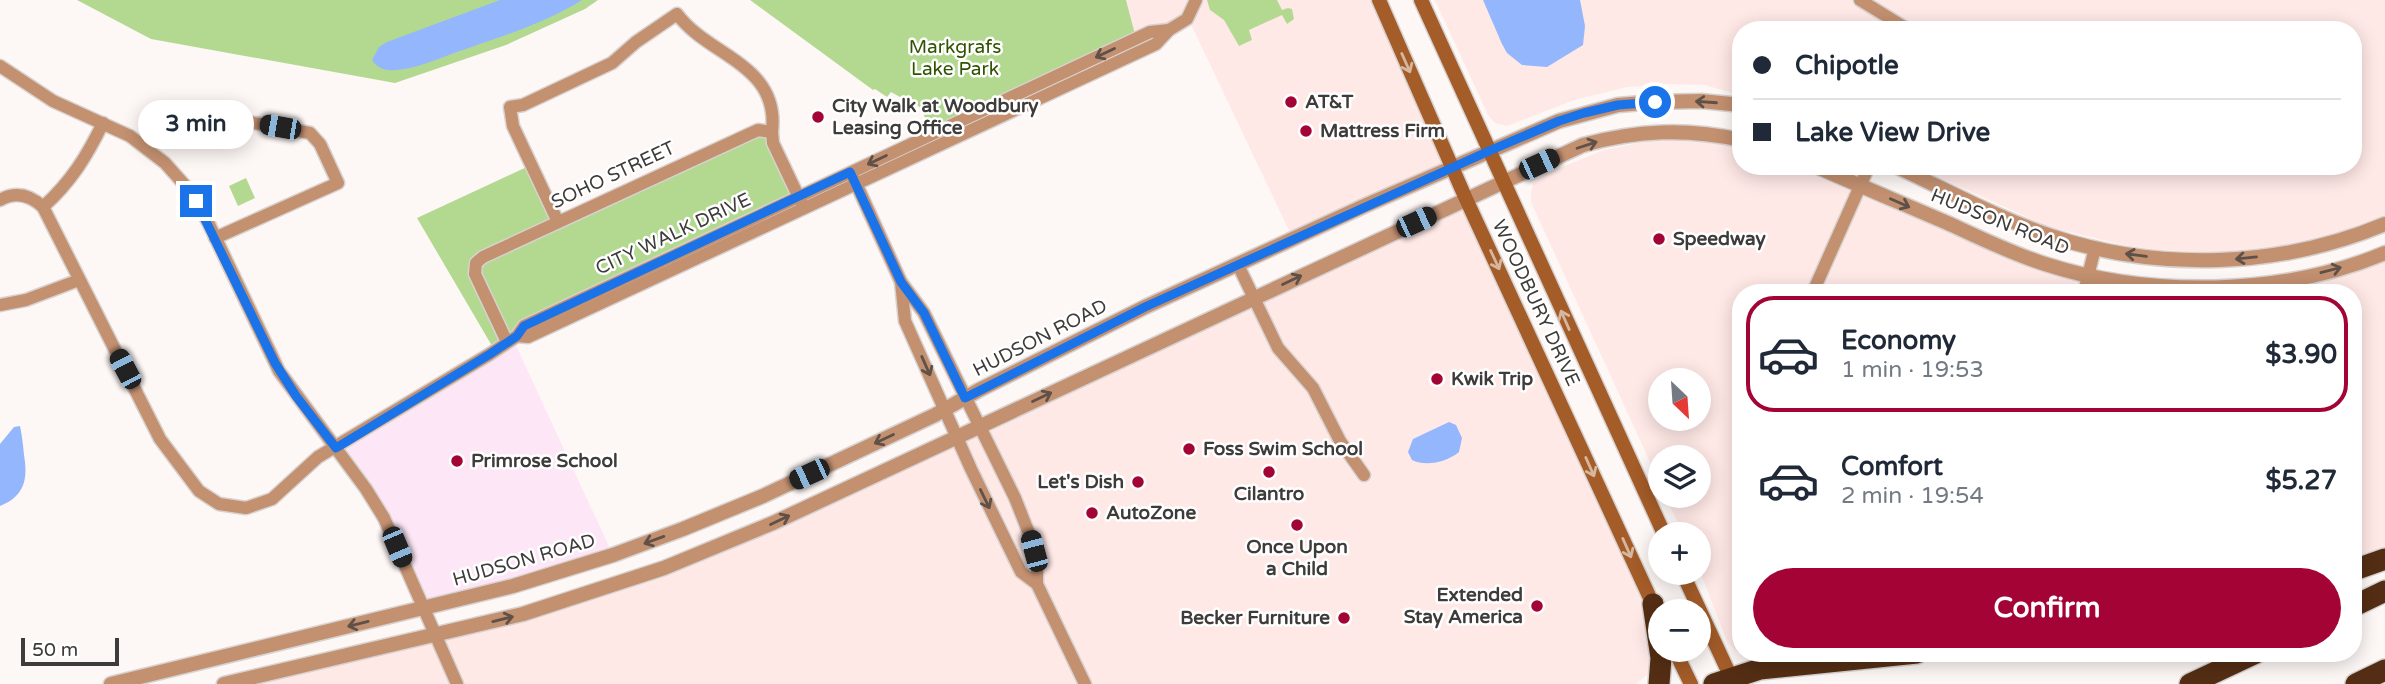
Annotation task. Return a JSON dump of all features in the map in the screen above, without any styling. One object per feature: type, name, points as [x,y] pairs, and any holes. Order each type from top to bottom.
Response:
[{"type":"highway","points":[[2362,567],[2385,559]]},
{"type":"highway","points":[[2362,602],[2385,591]]},
{"type":"highway","points":[[1659,684],[1661,662]]},
{"type":"highway","points":[[1726,682],[1760,669],[1829,662]]},
{"type":"highway","points":[[2190,684],[2237,662]]},
{"type":"highway","points":[[2356,684],[2385,670]]},
{"type":"main road","name":"WOODBURY DRIVE","points":[[1379,0],[1466,199],[1651,599]]},
{"type":"main road","name":"WOODBURY DRIVE","points":[[1421,0],[1658,522]]},
{"type":"main road","points":[[1687,585],[1726,682]]},
{"type":"main road","points":[[1680,662],[1691,684]]},
{"type":"street","name":"CITY WALK DRIVE","points":[[43,207],[160,439],[185,475],[206,498],[231,508],[246,508],[259,505],[281,492],[318,457],[512,339],[524,326],[853,178],[1150,32],[1169,30],[1187,19],[1196,0]]},
{"type":"street","points":[[1860,0],[1894,21]]},
{"type":"street","points":[[558,222],[513,127],[509,107],[523,105],[612,63],[639,39],[677,14],[686,25],[760,82],[771,104],[773,143],[801,202]]},
{"type":"street","points":[[0,66],[53,101],[139,142],[174,172],[196,201],[275,363],[380,510],[457,684]]},
{"type":"street","name":"HUDSON ROAD","points":[[111,684],[547,576],[661,537],[763,496],[945,409],[1134,313],[1452,167],[1559,121],[1618,105],[1701,101],[1732,104]]},
{"type":"street","points":[[187,111],[310,133],[320,144],[338,183],[215,238]]},
{"type":"street","points":[[0,200],[13,194],[23,195],[34,199],[43,207],[63,188],[88,155],[103,123]]},
{"type":"street","name":"SOHO STREET","points":[[512,339],[477,279],[476,263],[482,257],[752,131],[772,132]]},
{"type":"street","points":[[224,684],[523,614],[704,554],[1583,145],[1626,134],[1660,131],[1693,131],[1732,138]]},
{"type":"street","name":"HUDSON ROAD","points":[[1836,175],[2045,264],[2088,275],[2156,284]]},
{"type":"street","points":[[1816,284],[1864,175]]},
{"type":"street","name":"HUDSON ROAD","points":[[1914,175],[2053,237],[2134,256],[2231,260],[2277,255],[2314,248],[2385,224]]},
{"type":"street","points":[[853,178],[901,282],[924,313],[1026,525],[1037,566],[1037,584],[1084,684]]},
{"type":"street","points":[[2086,284],[2095,248]]},
{"type":"street","name":"HUDSON ROAD","points":[[2261,284],[2321,272],[2385,253]]},
{"type":"street","points":[[1238,265],[1278,348],[1313,388],[1340,441],[1364,475]]},
{"type":"street","points":[[0,305],[26,300],[79,281]]},
{"type":"street","points":[[901,282],[905,321],[957,437],[1021,572],[1037,584]]},
{"type":"shaded area","points":[[1126,0],[1379,0],[1452,167],[1293,239],[1188,18],[1136,38]]},
{"type":"shaded area","points":[[1435,0],[2385,0],[2385,215],[2334,234],[2274,247],[2221,252],[2155,250],[2124,245],[2049,227],[1934,175],[2362,175],[2362,21],[1732,21],[1732,93],[1704,85],[1627,87],[1574,100],[1507,126],[1495,123],[1488,115]]},
{"type":"shaded area","points":[[1653,140],[1697,140],[1732,146],[1732,175],[1813,175],[2032,268],[2093,284],[1732,284],[1732,647],[1727,641],[1705,585],[1711,585],[1711,522],[1677,522],[1671,508],[1711,508],[1711,445],[1648,445],[1648,458],[1531,202],[1533,184],[1545,174],[1604,150]]},
{"type":"shaded area","points":[[1466,199],[1651,599],[1648,599],[1648,662],[1662,662],[1636,684],[224,684],[437,635],[649,573]]},
{"type":"shaded area","points":[[2385,262],[2385,554],[2362,563],[2362,284],[2303,284],[2338,277]]},
{"type":"shaded area","name":"Primrose School","points":[[513,339],[613,555],[424,608],[387,525],[336,448]]},
{"type":"green space","points":[[77,0],[598,0],[585,9],[506,45],[395,83],[151,39]]},
{"type":"green space","name":"Markgrafs Lake Park","points":[[750,0],[1126,0],[1136,38],[932,133],[921,109],[910,97],[906,99],[891,92],[887,97],[873,90]]},
{"type":"green space","points":[[1207,0],[1277,0],[1282,10],[1292,9],[1294,19],[1287,24],[1282,15],[1249,30],[1252,40],[1239,46],[1224,20],[1210,10]]},
{"type":"green space","points":[[752,131],[772,132],[798,197],[495,351],[417,218],[531,165],[558,221]]},
{"type":"green space","points":[[246,178],[255,198],[238,206],[229,186]]},
{"type":"water","points":[[500,0],[582,0],[537,23],[419,66],[388,70],[379,67],[372,60],[379,47],[387,42]]},
{"type":"water","points":[[1483,0],[1580,0],[1585,26],[1583,45],[1547,67],[1522,65],[1507,53]]},
{"type":"water","points":[[1449,422],[1456,425],[1462,438],[1459,452],[1436,462],[1412,460],[1408,452],[1413,439]]},
{"type":"water","points":[[20,426],[25,479],[20,492],[0,506],[0,444],[14,427]]},
{"type":"place","name":"AT&T","points":[[1291,102]]},
{"type":"place","name":"City Walk at Woodbury Leasing Office","points":[[818,117]]},
{"type":"place","name":"Mattress Firm","points":[[1306,131]]},
{"type":"place","name":"Speedway","points":[[1659,239]]},
{"type":"place","name":"Kwik Trip","points":[[1437,379]]},
{"type":"place","name":"Foss Swim School","points":[[1189,449]]},
{"type":"place","name":"Primrose School","points":[[457,461]]},
{"type":"place","name":"Cilantro","points":[[1269,472]]},
{"type":"place","name":"Let's Dish","points":[[1138,482]]},
{"type":"place","name":"AutoZone","points":[[1092,513]]},
{"type":"place","name":"Once Upon a Child","points":[[1297,525]]},
{"type":"place","name":"Extended Stay America","points":[[1537,606]]},
{"type":"place","name":"Becker Furniture","points":[[1344,618]]},
{"type":"route","points":[[196,201],[275,363],[296,396],[336,448],[490,354],[517,336],[524,326],[850,172],[901,282],[924,313],[965,398],[1145,307],[1489,151],[1584,113],[1618,105],[1655,102]]}]
